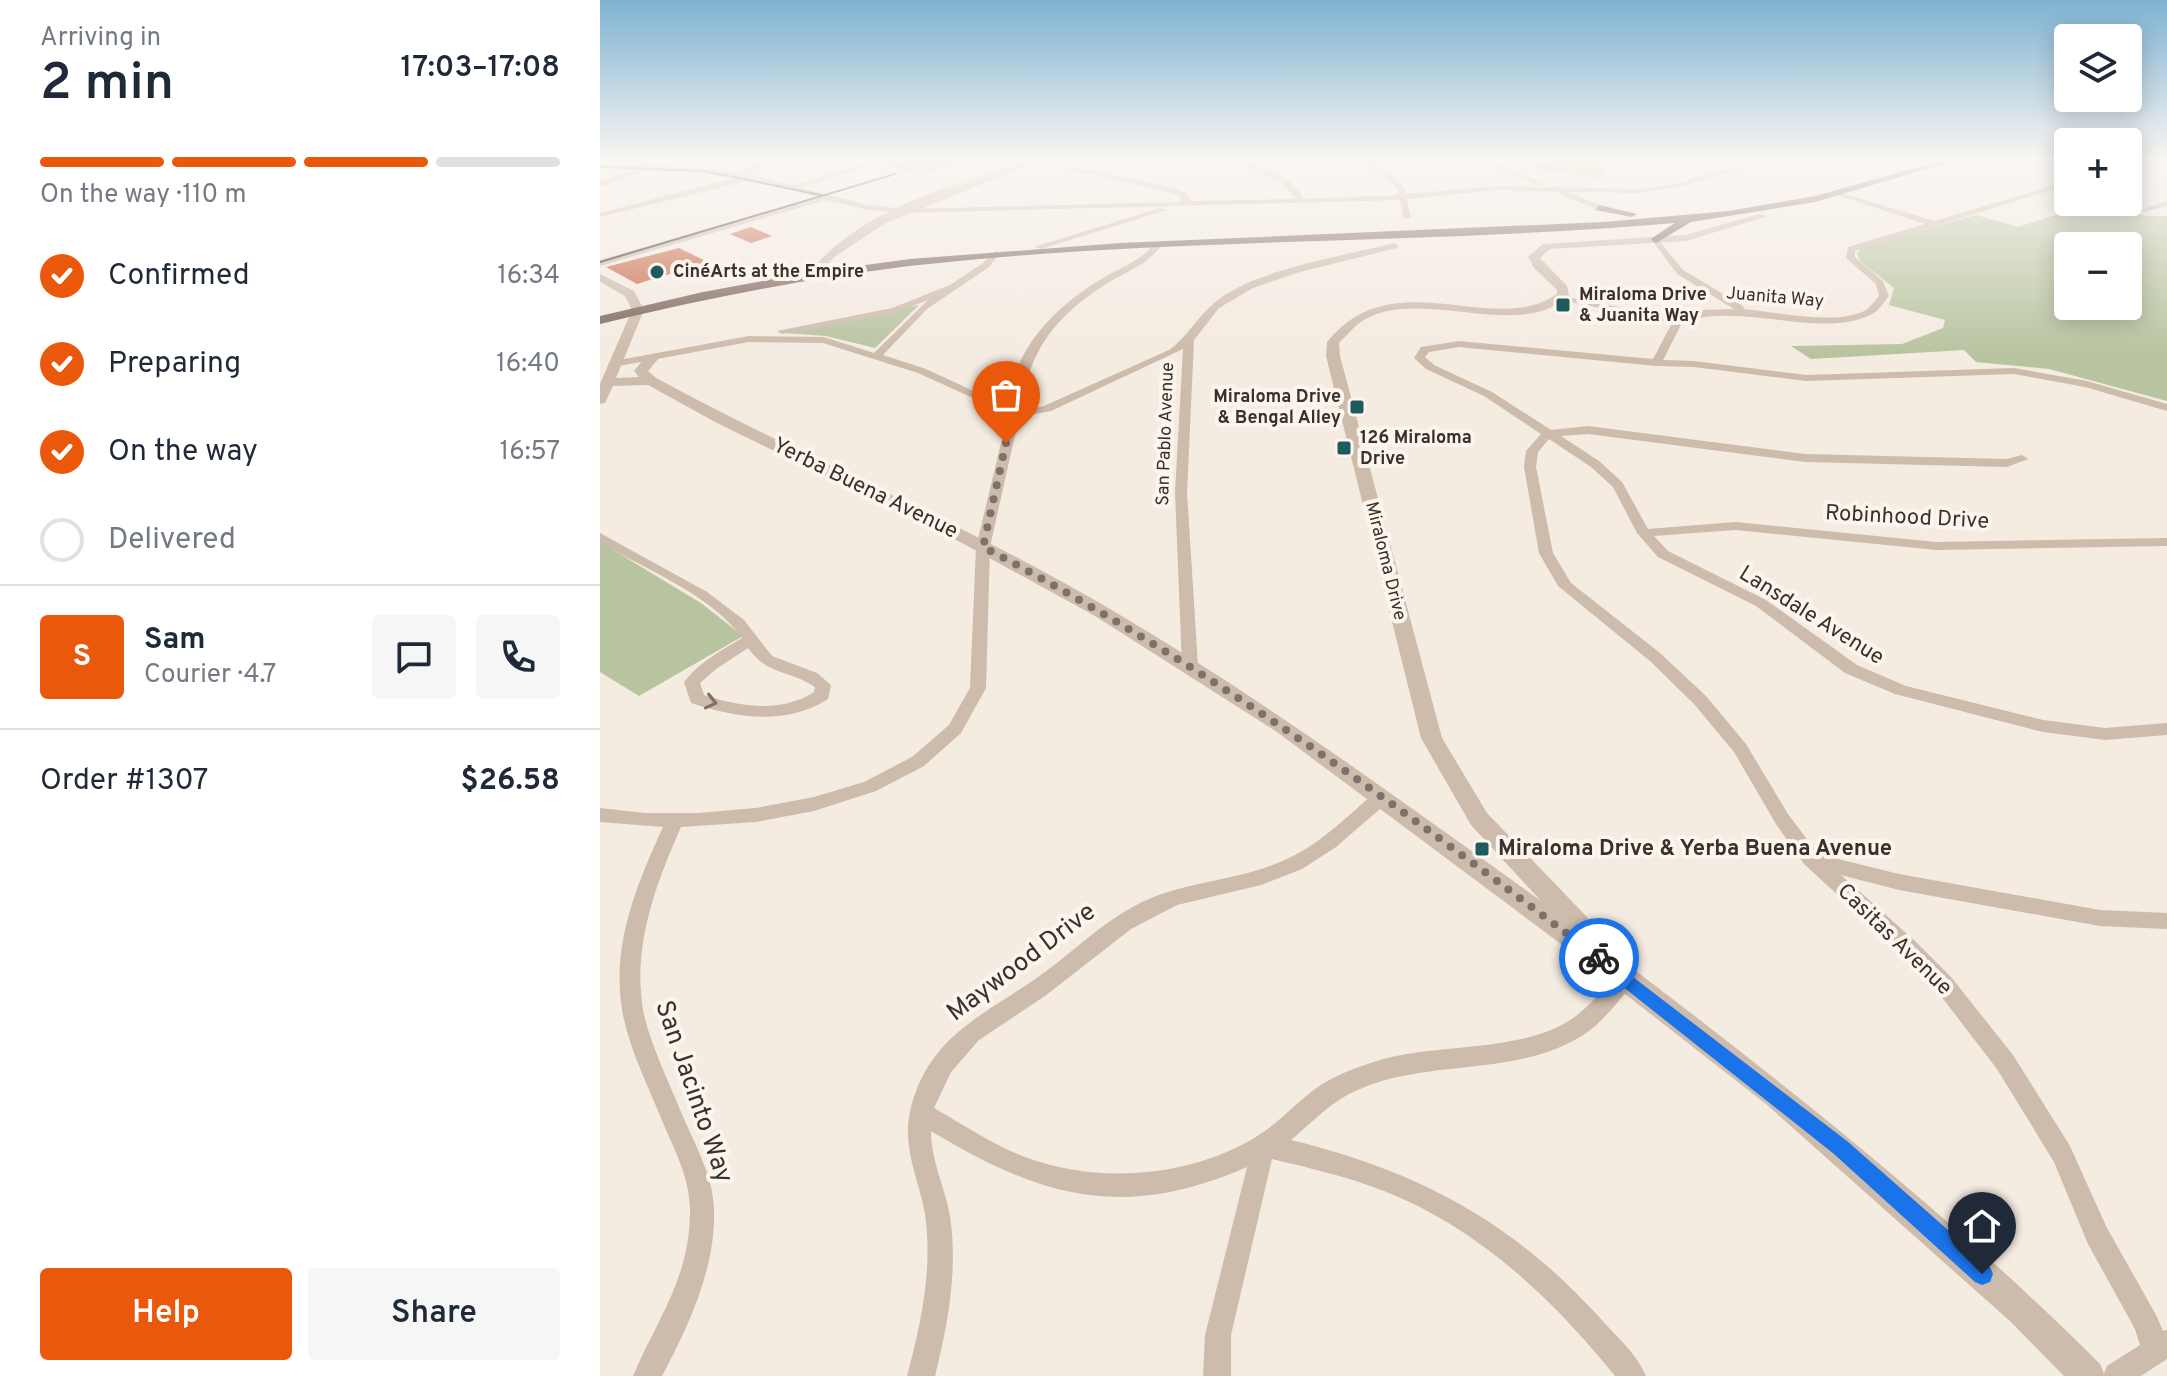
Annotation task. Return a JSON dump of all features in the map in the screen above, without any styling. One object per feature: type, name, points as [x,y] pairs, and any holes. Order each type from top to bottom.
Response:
[{"type":"main road","points":[[600,313],[817,271],[923,255],[1416,225]]},
{"type":"main road","points":[[817,271],[995,254],[1361,236],[1404,226],[1494,229],[1561,225]]},
{"type":"main road","points":[[1656,240],[1679,225]]},
{"type":"main road","points":[[1697,225],[1702,231],[1699,235]]},
{"type":"main road","points":[[1394,246],[1404,241],[1404,226]]},
{"type":"main road","points":[[1394,246],[1494,229]]},
{"type":"main road","points":[[1361,236],[1381,242],[1377,251]]},
{"type":"main road","points":[[600,320],[638,306]]},
{"type":"street","points":[[600,261],[723,225]]},
{"type":"street","points":[[600,261],[727,225]]},
{"type":"street","points":[[817,271],[839,249],[880,225]]},
{"type":"street","points":[[1038,247],[1113,225]]},
{"type":"street","points":[[1061,246],[1130,225]]},
{"type":"street","points":[[1561,299],[1563,289],[1535,262],[1540,249],[1569,242],[1656,240],[1699,235],[1728,225]]},
{"type":"street","name":"Juanita Way","points":[[1561,299],[1678,321],[1703,310],[1745,310],[1821,320],[1866,313],[1882,302],[1884,289],[1873,276],[1853,262],[1849,253],[1851,249],[1924,225]]},
{"type":"street","points":[[1656,240],[1680,272],[1745,310]]},
{"type":"street","points":[[600,815],[674,822],[749,817],[829,800],[903,770],[945,741],[972,706],[978,688],[983,547],[1026,361],[1047,329],[1077,300],[1149,256],[1157,246]]},
{"type":"street","name":"San Pablo Avenue","points":[[1190,666],[1181,492],[1189,340],[1216,306],[1250,286],[1297,270],[1394,246]]},
{"type":"street","points":[[878,355],[912,317],[949,288],[986,265],[995,254]]},
{"type":"street","points":[[600,277],[624,289],[638,306],[619,363],[600,400]]},
{"type":"street","points":[[619,363],[879,314],[949,288]]},
{"type":"street","name":"Miraloma Drive","points":[[1525,871],[1479,819],[1432,738],[1416,687],[1332,349],[1344,327],[1365,316],[1394,308],[1445,305],[1520,311],[1546,307],[1561,299]]},
{"type":"street","points":[[1678,321],[1656,363],[1694,364],[1807,378],[2014,371],[2059,378],[2167,408]]},
{"type":"street","points":[[726,342],[808,338],[878,355],[944,380],[1013,413],[1047,409],[1173,352],[1189,340]]},
{"type":"street","name":"Lansdale Avenue","points":[[1656,363],[1459,344],[1434,345],[1420,353],[1422,363],[1488,394],[1595,464],[1618,485],[1644,533],[1677,564],[1761,603],[1830,657],[1876,681],[2075,732],[2132,734],[2167,729]]},
{"type":"street","points":[[651,381],[641,371],[652,358]]},
{"type":"street","points":[[609,382],[651,381]]},
{"type":"street","name":"Yerba Buena Avenue","points":[[651,381],[722,420],[983,547],[1190,666],[1382,797],[1626,978],[1840,1148],[2023,1310],[2088,1376]]},
{"type":"street","points":[[1550,434],[1605,431],[1672,442],[1836,461],[2022,461],[2018,456],[1999,453],[1848,452],[1716,440],[1672,442]]},
{"type":"street","name":"Casitas Avenue","points":[[1550,434],[1532,451],[1530,467],[1546,553],[1553,570],[1582,603],[1655,657],[1700,700],[1740,748],[1782,819],[1811,859],[1944,984],[2005,1062],[2062,1154],[2097,1235],[2161,1346]]},
{"type":"street","name":"Robinhood Drive","points":[[1644,533],[1735,526],[1937,546],[2167,542]]},
{"type":"street","points":[[600,537],[721,609],[752,639],[773,665],[816,678],[823,685],[822,695],[796,711],[778,712],[697,699],[692,682],[699,673],[752,639]]},
{"type":"street","name":"Maywood Drive","points":[[921,1376],[937,1298],[939,1253],[936,1213],[921,1160],[921,1113],[938,1074],[964,1039],[1038,990],[1124,921],[1186,893],[1247,883],[1300,862],[1382,797]]},
{"type":"street","name":"San Jacinto Way","points":[[647,1376],[671,1333],[689,1288],[699,1247],[702,1208],[696,1176],[632,1012],[630,983],[636,922],[644,890],[674,822]]},
{"type":"street","points":[[1811,859],[1899,882],[2100,918],[2167,921]]},
{"type":"street","points":[[1493,880],[1525,871]]},
{"type":"street","name":"Yerba Buena Avenue","points":[[1525,871],[1626,978]]},
{"type":"street","points":[[921,1113],[1002,1159],[1035,1173],[1107,1184],[1147,1183],[1189,1176],[1264,1145],[1322,1098],[1350,1082],[1416,1062],[1521,1049],[1551,1041],[1577,1028],[1626,978]]},
{"type":"street","points":[[1217,1376],[1218,1335],[1224,1304],[1264,1145]]},
{"type":"street","points":[[1264,1145],[1348,1166],[1448,1209],[1540,1276],[1632,1376]]},
{"type":"street","points":[[2117,1376],[2161,1346]]},
{"type":"green space","points":[[1940,225],[2167,225],[2167,401],[2049,369],[1976,362],[1964,350],[1811,359],[1791,346],[1902,344],[1943,328],[1945,320],[1889,305],[1894,288],[1860,261],[1857,253],[1863,247]]},
{"type":"green space","points":[[919,305],[875,348],[826,336],[783,333]]},
{"type":"green space","points":[[600,542],[701,603],[743,636],[639,696],[600,672]]},
{"type":"building","points":[[751,227],[772,236],[751,243],[730,234]]},
{"type":"building","name":"CinéArts at the Empire","points":[[679,248],[708,262],[637,284],[606,267]]},
{"type":"tram line","points":[[600,262],[723,225]]},
{"type":"way so far","points":[[1006,443],[983,547],[1102,612],[1260,711],[1599,958]]},
{"type":"place","name":"CinéArts at the Empire","points":[[657,272]]},
{"type":"place","name":"Miraloma Drive & Juanita Way","points":[[1563,305]]},
{"type":"place","name":"Miraloma Drive & Bengal Alley","points":[[1357,407]]},
{"type":"place","name":"126 Miraloma Drive","points":[[1344,448]]},
{"type":"place","name":"Miraloma Drive & Yerba Buena Avenue","points":[[1482,849]]},
{"type":"route","points":[[1599,958],[1776,1094],[1982,1274]]}]
